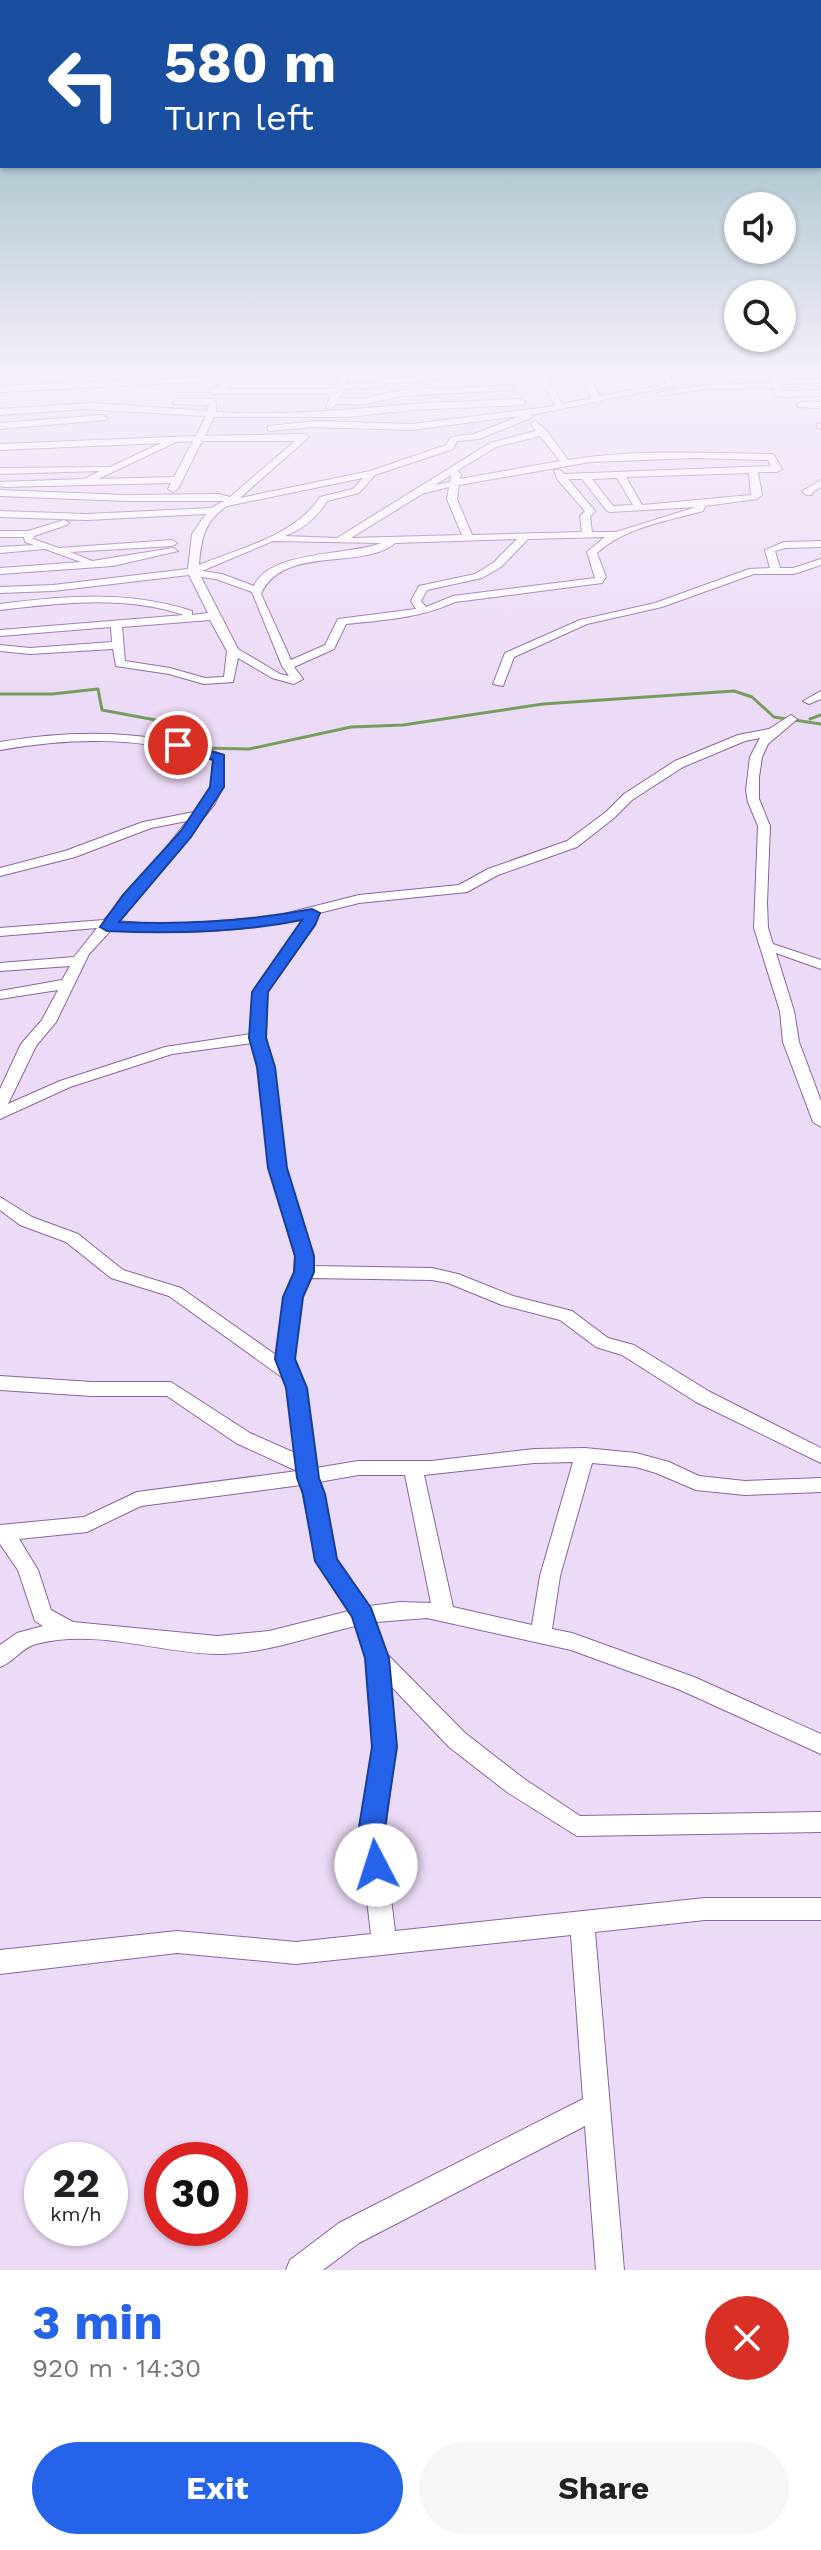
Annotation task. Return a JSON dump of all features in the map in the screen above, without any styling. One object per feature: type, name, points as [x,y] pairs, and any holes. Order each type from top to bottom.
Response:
[{"type":"street","points":[[82,483],[84,478]]},
{"type":"street","points":[[23,515],[93,478]]},
{"type":"street","points":[[234,501],[259,478]]},
{"type":"street","points":[[175,573],[173,547],[176,526],[234,501],[348,478]]},
{"type":"street","points":[[193,572],[302,524],[323,499],[356,491],[368,478]]},
{"type":"street","points":[[340,541],[443,478]]},
{"type":"street","points":[[456,478],[452,499],[468,537]]},
{"type":"street","points":[[422,491],[494,478]]},
{"type":"street","points":[[567,478],[590,511],[585,516],[587,535]]},
{"type":"street","points":[[586,478],[610,509],[701,504],[756,496],[754,478]]},
{"type":"street","points":[[622,478],[639,508]]},
{"type":"street","points":[[0,484],[177,480],[171,498]]},
{"type":"street","points":[[821,483],[807,492],[821,492]]},
{"type":"street","points":[[0,493],[219,497],[234,501]]},
{"type":"street","points":[[267,538],[340,541],[615,534],[700,509],[701,504]]},
{"type":"street","points":[[0,514],[87,517],[208,512]]},
{"type":"street","points":[[0,590],[193,572],[235,581],[255,590],[297,680],[276,676],[233,651],[193,572],[197,534],[208,512]]},
{"type":"street","points":[[0,534],[29,534],[87,517]]},
{"type":"street","points":[[29,534],[31,542],[96,565]]},
{"type":"street","points":[[288,666],[330,647],[342,621],[380,619],[423,611],[453,599],[598,581],[601,577],[592,552],[615,534]]},
{"type":"street","points":[[423,611],[416,601],[423,588],[478,576],[497,565],[527,535]]},
{"type":"street","points":[[255,590],[274,572],[309,559],[372,550],[398,538]]},
{"type":"street","points":[[309,559],[313,539]]},
{"type":"street","points":[[776,570],[770,550],[784,545],[821,544]]},
{"type":"street","points":[[0,550],[173,547]]},
{"type":"street","points":[[0,571],[96,565],[173,547]]},
{"type":"street","points":[[794,571],[821,562]]},
{"type":"street","points":[[499,684],[509,655],[570,628],[658,605],[753,571],[821,572]]},
{"type":"street","points":[[0,607],[75,600],[143,602],[186,612],[190,618]]},
{"type":"street","points":[[31,603],[39,650]]},
{"type":"street","points":[[0,633],[215,616]]},
{"type":"street","points":[[116,623],[123,666],[170,671],[219,682],[229,680],[233,651]]},
{"type":"street","points":[[0,648],[39,650],[118,645]]},
{"type":"street","points":[[809,701],[821,694]]},
{"type":"street","points":[[791,719],[756,750],[752,796],[764,820],[759,871],[760,916],[787,1011],[791,1042],[821,1122]]},
{"type":"street","points":[[0,932],[98,924],[163,929],[272,921],[359,899],[469,886],[493,872],[572,844],[628,797],[679,764],[742,738],[773,732]]},
{"type":"street","points":[[0,746],[74,734],[94,734],[178,745],[218,757],[217,787],[208,805],[78,961],[49,1022],[29,1044],[0,1105]]},
{"type":"street","points":[[0,872],[70,854],[148,825],[198,815]]},
{"type":"street","points":[[312,913],[308,925],[260,992],[258,1038],[266,1067],[277,1168],[303,1249],[304,1272],[293,1297],[285,1359],[292,1375],[307,1472],[326,1561],[363,1614],[377,1658],[384,1747],[372,1842],[384,1943]]},
{"type":"street","points":[[767,948],[785,949],[804,961],[821,965]]},
{"type":"street","points":[[0,967],[78,961]]},
{"type":"street","points":[[0,995],[67,984]]},
{"type":"street","points":[[0,1114],[65,1084],[170,1050],[258,1038]]},
{"type":"street","points":[[0,1202],[26,1221],[72,1238],[117,1274],[175,1292],[292,1375]]},
{"type":"street","points":[[304,1272],[441,1275],[508,1301],[557,1312],[575,1321],[602,1343],[628,1350],[703,1397],[821,1456]]},
{"type":"street","points":[[0,1383],[92,1389],[171,1389],[243,1438],[307,1472]]},
{"type":"street","points":[[0,1533],[87,1524],[137,1499],[307,1472],[358,1468],[413,1469],[534,1456],[585,1455],[651,1463],[696,1483],[754,1488],[821,1485]]},
{"type":"street","points":[[541,1635],[552,1564],[585,1455]]},
{"type":"street","points":[[413,1469],[444,1613]]},
{"type":"street","points":[[0,1533],[15,1546],[31,1572],[42,1615],[75,1633]]},
{"type":"street","points":[[0,1658],[28,1638],[75,1633],[219,1645],[241,1644],[363,1614],[405,1609],[444,1613],[572,1642],[686,1683],[763,1715],[821,1744]]},
{"type":"street","points":[[377,1658],[457,1740],[515,1785],[577,1826],[821,1822]]},
{"type":"street","points":[[0,1962],[177,1942],[296,1953],[705,1909],[821,1909]]},
{"type":"street","points":[[582,1921],[610,2270]]},
{"type":"street","points":[[300,2270],[349,2233],[597,2106]]},
{"type":"waterway","points":[[0,694],[52,694],[98,689],[102,710],[193,727],[189,748]]},
{"type":"waterway","points":[[198,748],[249,749],[351,727],[403,725],[543,704],[734,691],[752,697],[774,717],[821,724]]},
{"type":"waterway","points":[[810,719],[821,715]]},
{"type":"route","points":[[178,745],[220,758],[217,787],[186,834],[128,898],[107,927],[163,929],[272,921],[312,913],[308,925],[260,992],[258,1038],[266,1067],[277,1168],[304,1256],[303,1277],[293,1297],[285,1359],[296,1388],[308,1478],[314,1494],[326,1561],[363,1614],[377,1658],[384,1747],[372,1827],[376,1865]]}]
